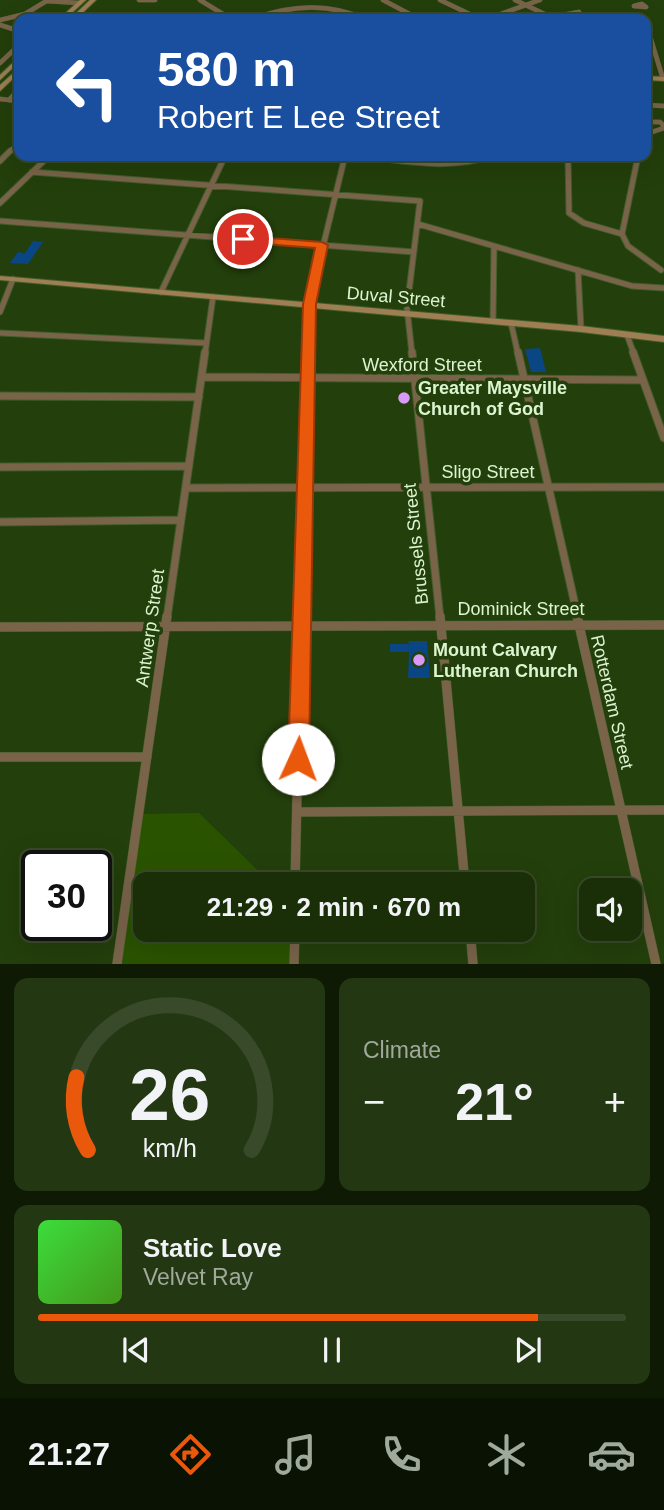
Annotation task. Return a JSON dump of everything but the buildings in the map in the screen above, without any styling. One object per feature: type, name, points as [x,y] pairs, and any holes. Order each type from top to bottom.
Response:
[{"type":"street","points":[[22,14],[47,0],[81,2]]},
{"type":"street","points":[[70,0],[81,2]]},
{"type":"street","points":[[78,14],[93,0]]},
{"type":"street","points":[[139,0],[155,0]]},
{"type":"street","points":[[200,0],[218,14]]},
{"type":"street","points":[[383,0],[410,14]]},
{"type":"street","points":[[440,0],[469,14]]},
{"type":"street","points":[[515,0],[545,14]]},
{"type":"street","points":[[502,14],[540,0]]},
{"type":"street","points":[[68,14],[81,2]]},
{"type":"street","points":[[266,14],[298,7],[334,9],[350,14]]},
{"type":"street","points":[[641,8],[643,14]]},
{"type":"street","points":[[570,14],[579,12]]},
{"type":"street","points":[[651,39],[664,79]]},
{"type":"street","points":[[0,63],[14,50]]},
{"type":"street","points":[[10,54],[14,55]]},
{"type":"street","points":[[0,78],[14,63]]},
{"type":"street","points":[[0,89],[14,75]]},
{"type":"street","points":[[9,100],[14,94]]},
{"type":"street","points":[[0,99],[14,100]]},
{"type":"street","points":[[0,161],[14,148]]},
{"type":"street","points":[[0,203],[44,161]]},
{"type":"street","points":[[162,292],[223,161]]},
{"type":"street","points":[[295,872],[309,304],[344,161]]},
{"type":"street","points":[[445,161],[472,161]]},
{"type":"street","points":[[568,161],[569,213],[584,223],[622,234]]},
{"type":"street","points":[[418,224],[632,286],[664,287],[663,270],[628,246],[622,234],[637,161]]},
{"type":"street","points":[[32,172],[335,194]]},
{"type":"street","name":"Brussels Street","points":[[335,194],[420,201],[407,308],[428,487],[464,872]]},
{"type":"street","points":[[0,221],[414,252]]},
{"type":"street","points":[[493,321],[494,246]]},
{"type":"street","points":[[578,270],[581,329]]},
{"type":"street","name":"Duval Street","points":[[0,278],[581,329],[664,340]]},
{"type":"street","points":[[0,312],[13,279]]},
{"type":"street","name":"Antwerp Street","points":[[117,964],[213,296]]},
{"type":"street","name":"Rotterdam Street","points":[[511,323],[656,964]]},
{"type":"street","points":[[0,333],[206,343]]},
{"type":"street","points":[[627,335],[664,438]]},
{"type":"street","name":"Wexford Street","points":[[202,377],[642,380]]},
{"type":"street","points":[[0,396],[199,397]]},
{"type":"street","points":[[0,467],[189,466]]},
{"type":"street","name":"Sligo Street","points":[[186,488],[664,487]]},
{"type":"street","points":[[0,522],[181,520]]},
{"type":"street","name":"Dominick Street","points":[[0,627],[664,625]]},
{"type":"street","points":[[0,757],[147,757]]},
{"type":"street","points":[[297,812],[664,810]]},
{"type":"street","points":[[294,964],[295,942]]},
{"type":"street","points":[[471,942],[473,964]]},
{"type":"green space","points":[[199,813],[260,872],[133,872],[133,942],[295,942],[294,964],[117,964],[139,814]]},
{"type":"place","name":"Greater Maysville Church of God","points":[[404,398]]},
{"type":"place","name":"Mount Calvary Lutheran Church","points":[[419,660]]},
{"type":"route","points":[[243,239],[322,245],[309,304],[311,315],[298,759]]}]
